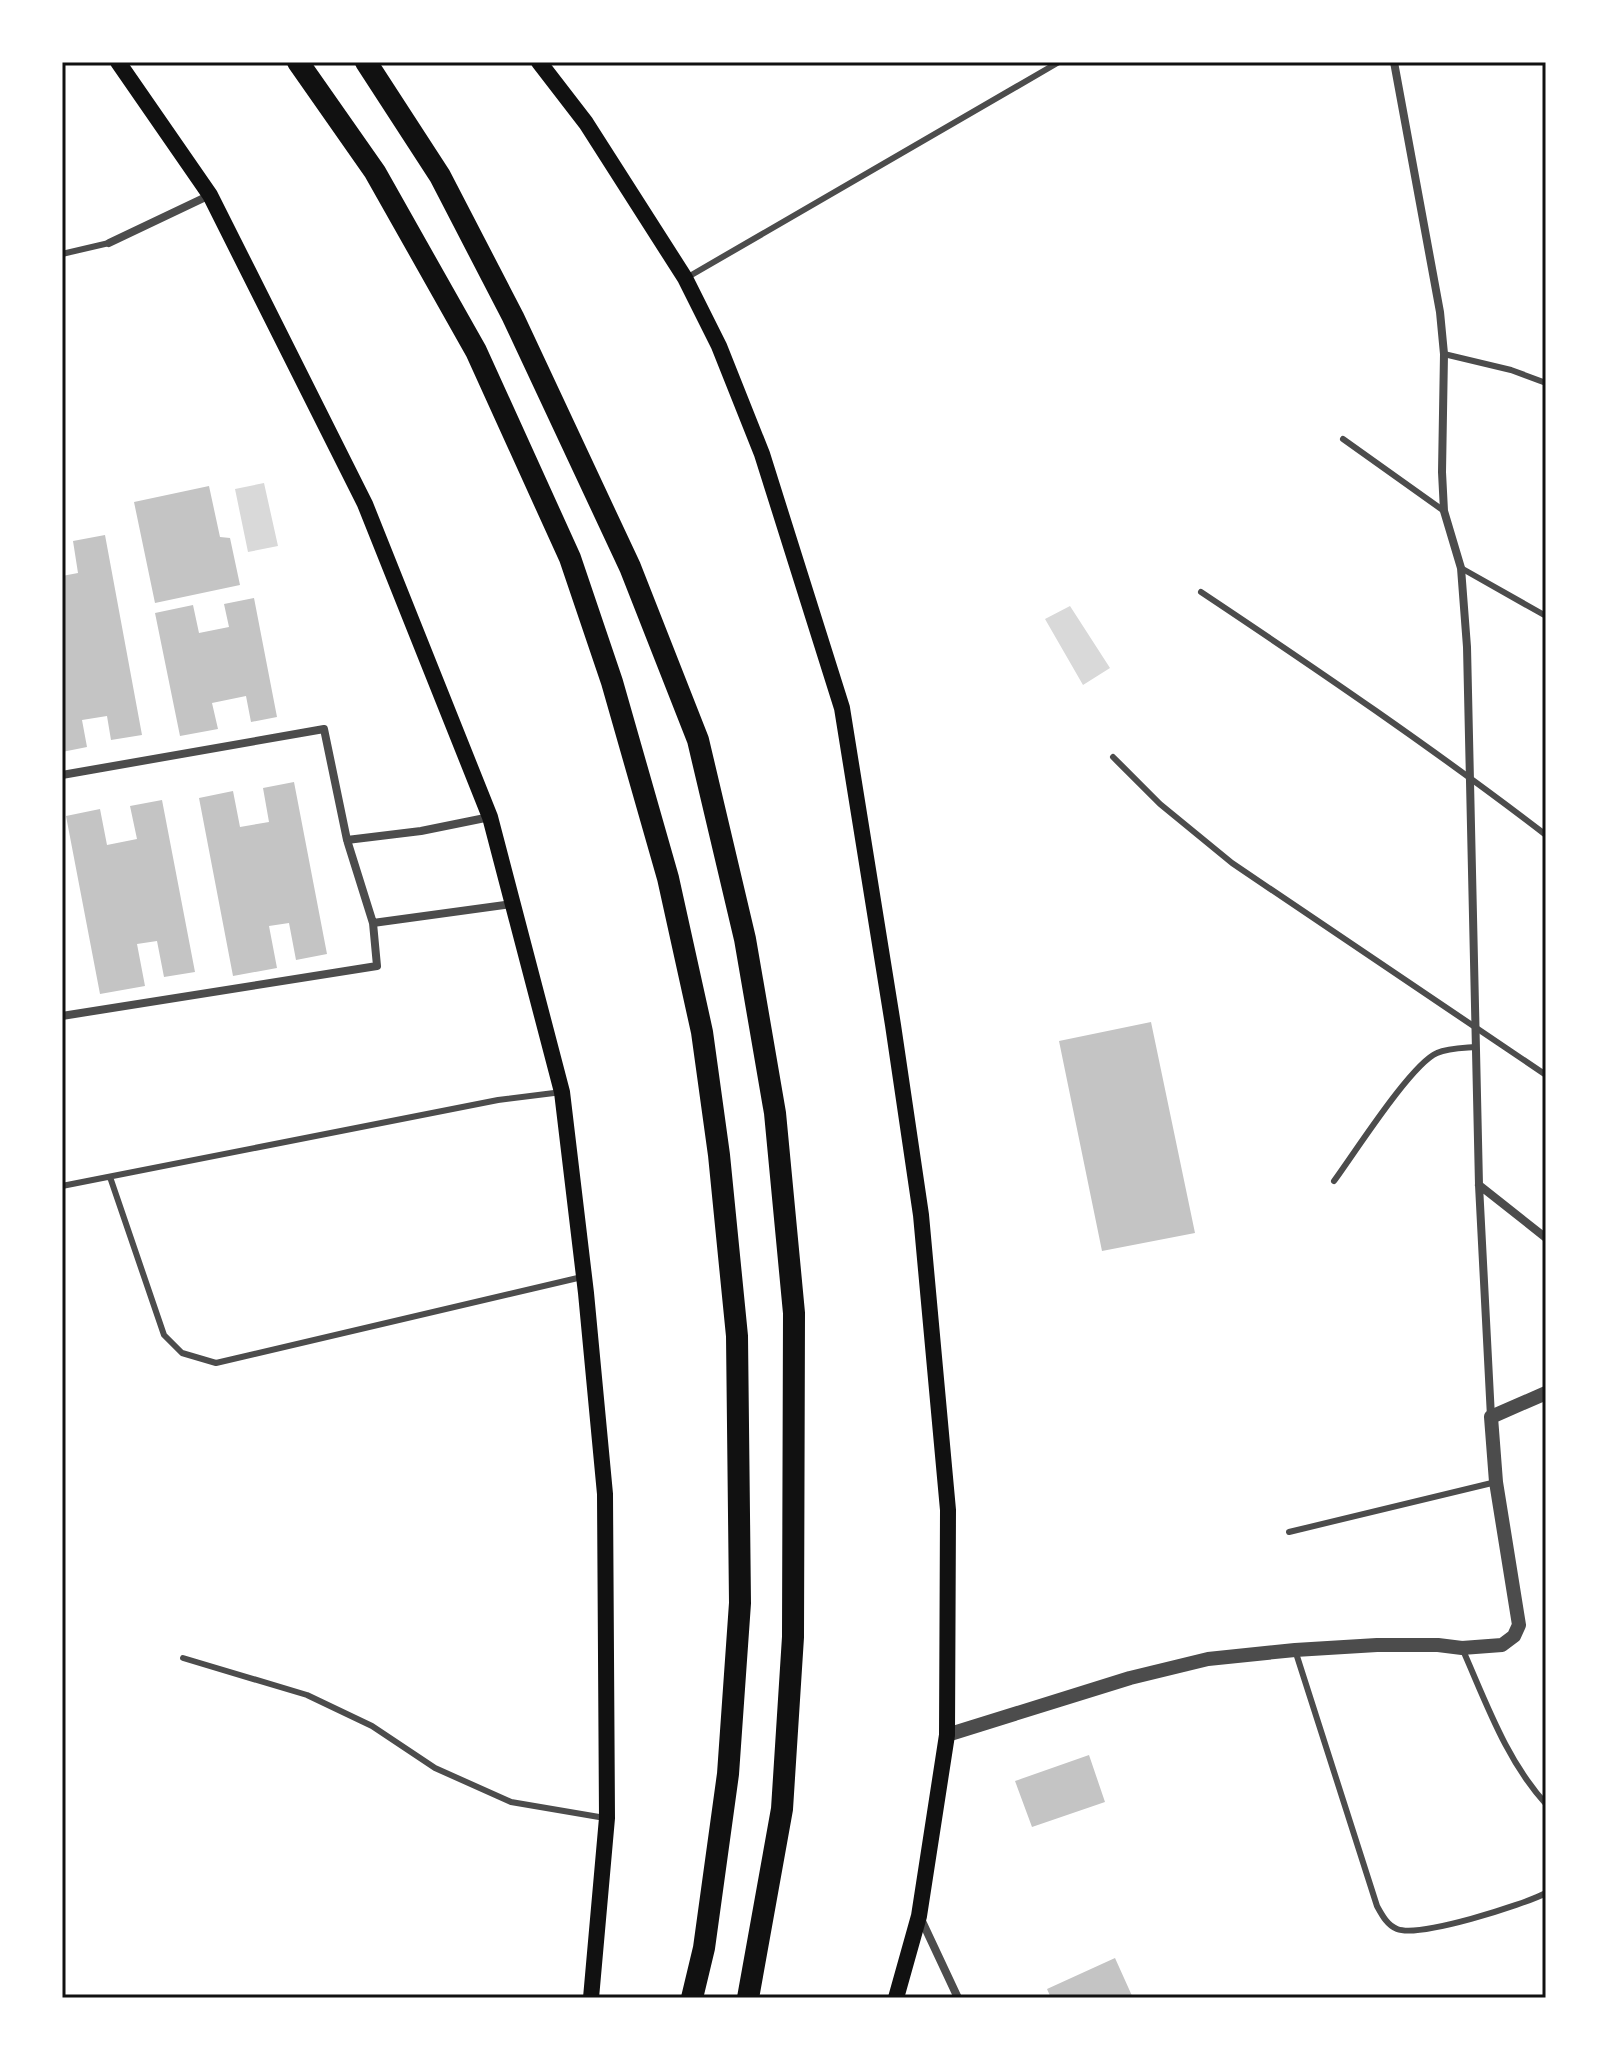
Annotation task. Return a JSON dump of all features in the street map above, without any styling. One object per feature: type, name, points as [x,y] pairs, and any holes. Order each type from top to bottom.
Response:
[{"type":"highway","points":[[298,62],[375,172],[476,351],[570,558],[612,682],[668,878],[702,1032],[719,1155],[737,1336],[740,1603],[728,1774],[704,1948],[692,1998]]},
{"type":"highway","points":[[366,62],[440,176],[513,317],[630,567],[698,740],[745,939],[775,1113],[794,1313],[793,1637],[782,1809],[748,1998]]},
{"type":"main road","points":[[118,62],[210,195],[365,504],[490,817],[562,1092],[605,1494],[607,1818],[591,1998]]},
{"type":"main road","points":[[539,62],[586,123],[685,278],[719,346],[762,454],[842,708],[921,1215],[948,1510],[947,1735],[919,1916],[896,1998]]},
{"type":"street","points":[[947,1735],[1130,1678],[1208,1659],[1295,1650],[1393,1645],[1462,1648],[1502,1645],[1514,1636],[1519,1625],[1496,1482],[1491,1417],[1479,1185],[1467,647],[1461,568],[1444,511],[1444,354],[1437,296],[1394,62]]},
{"type":"street","points":[[109,243],[210,195]]},
{"type":"street","points":[[62,775],[324,729],[347,840],[373,923],[377,966],[63,1013]]},
{"type":"street","points":[[347,840],[421,831],[490,817]]},
{"type":"street","points":[[373,923],[513,904]]},
{"type":"street","points":[[1479,1185],[1546,1238]]},
{"type":"street","points":[[1491,1417],[1546,1393]]},
{"type":"street","points":[[919,1916],[958,1998]]},
{"type":"lane","points":[[685,278],[1059,62]]},
{"type":"lane","points":[[62,254],[109,243]]},
{"type":"lane","points":[[1444,354],[1511,370],[1546,383]]},
{"type":"lane","points":[[1343,439],[1444,511]]},
{"type":"lane","points":[[1461,568],[1546,616]]},
{"type":"lane","points":[[1201,592],[1332,679],[1546,835]]},
{"type":"lane","points":[[1113,757],[1194,834],[1268,889],[1546,1075]]},
{"type":"lane","points":[[1334,1181],[1406,1081],[1422,1064],[1437,1053],[1475,1047]]},
{"type":"lane","points":[[62,1186],[498,1100],[562,1092]]},
{"type":"lane","points":[[110,1177],[164,1335],[182,1353],[216,1363],[583,1276]]},
{"type":"lane","points":[[1289,1532],[1496,1482]]},
{"type":"lane","points":[[1462,1648],[1502,1739],[1525,1781],[1546,1804]]},
{"type":"lane","points":[[1295,1650],[1377,1906],[1393,1928],[1403,1931],[1419,1929],[1479,1917],[1525,1904],[1546,1893]]},
{"type":"lane","points":[[183,1658],[307,1695],[372,1726],[435,1768],[511,1802],[607,1818]]},
{"type":"shaded area","points":[[264,483],[278,546],[248,552],[235,489]]},
{"type":"shaded area","points":[[1070,606],[1110,668],[1083,685],[1045,619]]},
{"type":"building","points":[[209,486],[220,537],[230,538],[240,585],[155,603],[134,502]]},
{"type":"building","points":[[105,535],[142,735],[111,740],[107,716],[82,720],[87,747],[62,752],[62,576],[78,573],[73,541]]},
{"type":"building","points":[[254,598],[277,717],[251,722],[246,696],[212,703],[218,729],[180,736],[155,613],[193,605],[199,633],[229,627],[224,604]]},
{"type":"building","points":[[294,782],[327,954],[296,960],[289,923],[269,926],[277,968],[233,976],[199,798],[233,791],[240,827],[269,822],[263,788]]},
{"type":"building","points":[[162,800],[195,972],[164,977],[157,941],[137,944],[145,986],[100,994],[66,816],[100,809],[107,845],[137,839],[130,806]]},
{"type":"building","points":[[1151,1022],[1195,1233],[1102,1251],[1059,1041]]},
{"type":"building","points":[[1089,1755],[1105,1802],[1032,1827],[1015,1781]]},
{"type":"building","points":[[1115,1958],[1133,1998],[1051,1998],[1047,1989]]}]
